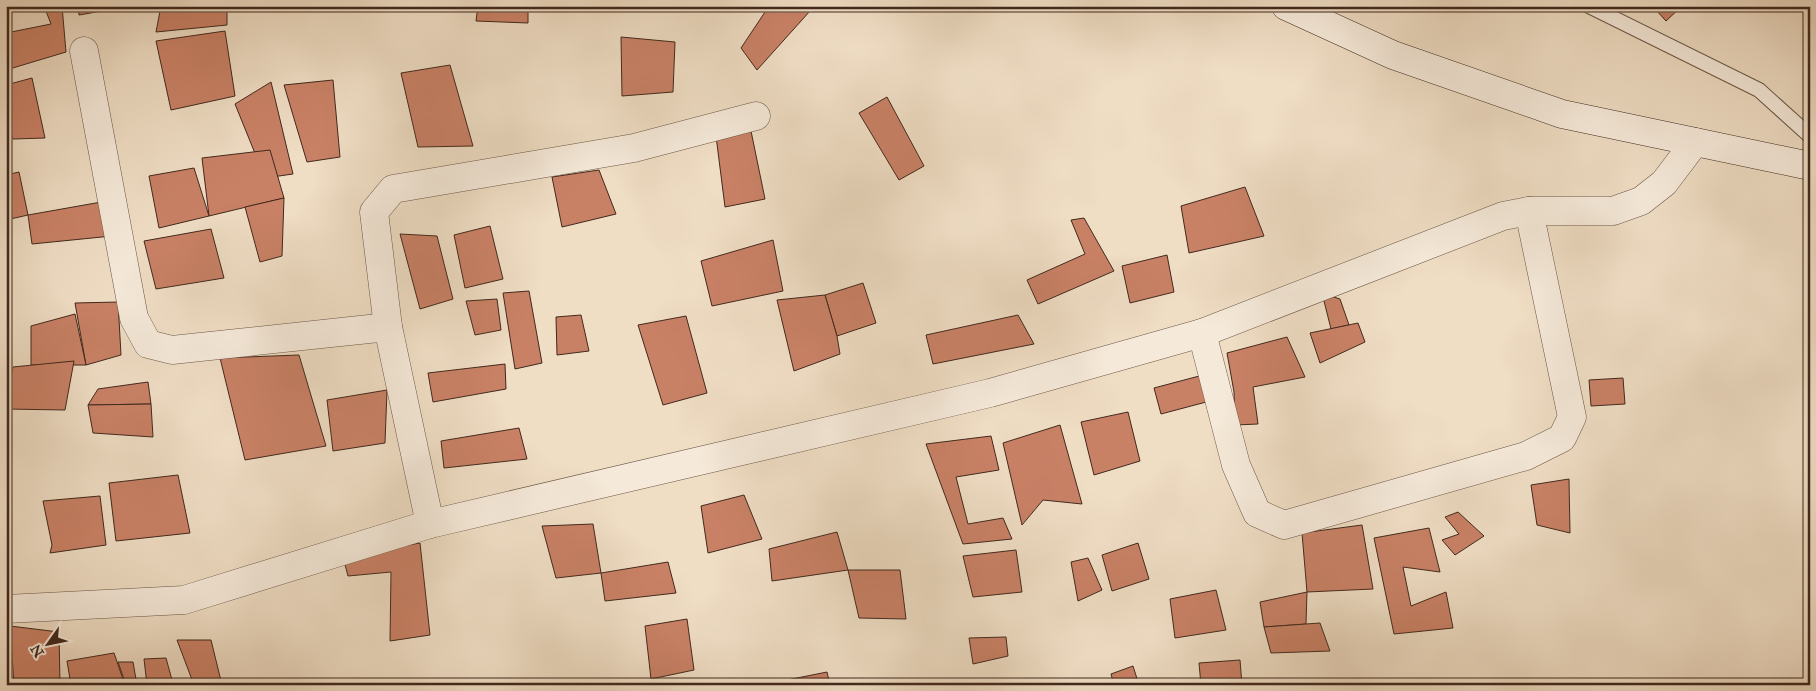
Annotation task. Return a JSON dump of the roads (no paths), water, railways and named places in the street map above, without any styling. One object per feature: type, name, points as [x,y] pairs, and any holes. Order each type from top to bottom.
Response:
[{"type":"street","points":[[1286,6],[1393,55],[1562,114],[1810,166]]},
{"type":"street","points":[[84,51],[134,318],[148,344],[172,350],[388,327]]},
{"type":"street","points":[[430,524],[388,327],[374,212],[393,189],[634,148],[756,116]]},
{"type":"street","points":[[6,609],[184,600],[430,524],[990,393],[1202,334],[1503,216],[1529,211],[1612,210],[1641,201],[1664,183],[1695,142]]},
{"type":"street","points":[[1202,334],[1236,465],[1257,513],[1284,525],[1526,456],[1562,438],[1572,417],[1529,211]]},
{"type":"lane","points":[[1589,6],[1759,90],[1810,136]]}]
